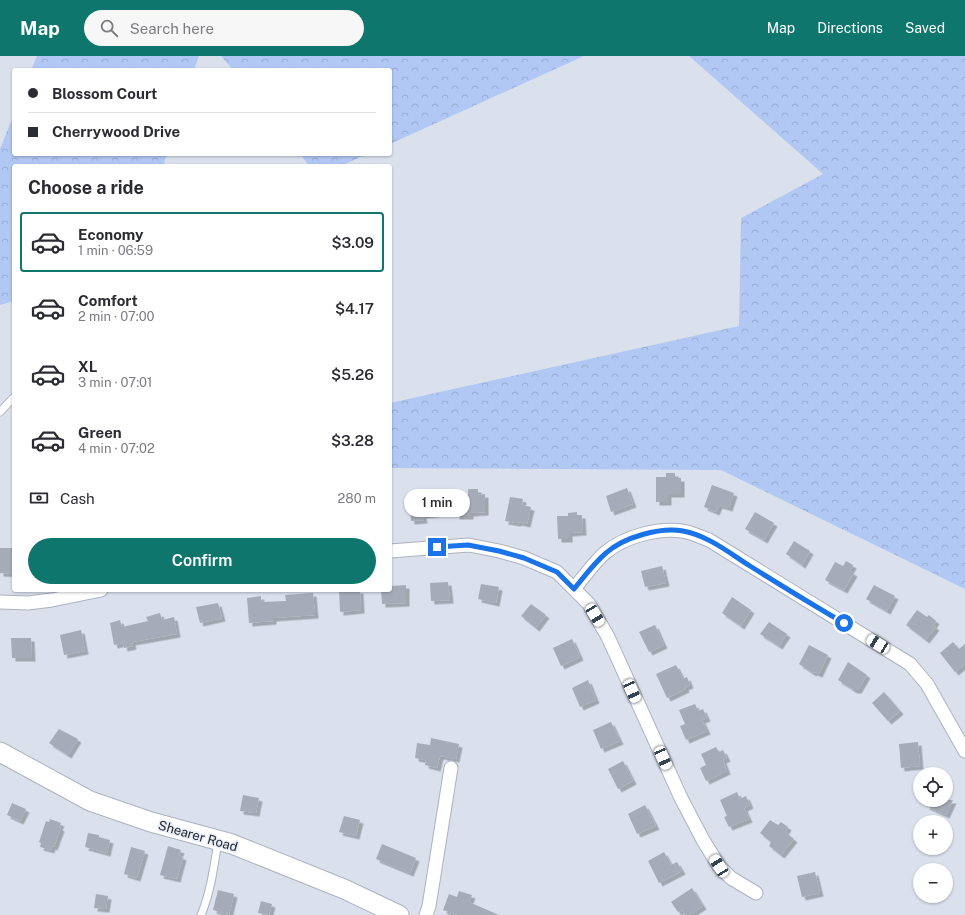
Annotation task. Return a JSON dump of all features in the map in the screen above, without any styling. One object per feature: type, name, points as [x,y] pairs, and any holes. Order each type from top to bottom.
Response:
[{"type":"street","points":[[574,589],[606,552],[620,543],[645,533],[684,531],[708,540],[910,664],[927,684],[965,751]]},
{"type":"street","points":[[392,551],[468,545],[524,558],[557,572],[589,604],[608,637],[681,798],[703,840],[719,866],[731,878],[756,893]]},
{"type":"street","points":[[0,602],[28,603],[91,592]]},
{"type":"street","name":"Shearer Road","points":[[0,752],[90,801],[151,822],[232,844],[344,889],[399,915]]},
{"type":"street","points":[[426,915],[429,906],[451,768]]},
{"type":"lane","points":[[0,412],[12,399]]},
{"type":"lane","points":[[201,915],[213,876],[218,840]]},
{"type":"green space","points":[[37,56],[199,56],[195,68],[32,68]]},
{"type":"green space","points":[[221,56],[584,56],[392,143],[392,68],[231,68]]},
{"type":"green space","points":[[689,56],[965,56],[965,589],[721,470],[392,468],[392,403],[739,326],[741,218],[823,174]]},
{"type":"green space","points":[[12,119],[12,156],[166,156],[164,164],[12,164],[12,302],[0,305],[0,149]]},
{"type":"green space","points":[[302,156],[363,156],[345,164],[308,164]]},
{"type":"building","points":[[666,473],[675,473],[675,478],[681,478],[681,494],[668,494],[668,502],[656,502],[656,477],[666,477]]},
{"type":"building","points":[[712,485],[734,493],[729,508],[719,505],[716,512],[704,507]]},
{"type":"building","points":[[627,488],[633,504],[611,512],[606,496]]},
{"type":"building","points":[[468,489],[478,489],[478,495],[485,494],[485,512],[470,513],[470,516],[456,516],[456,495],[468,495]]},
{"type":"building","points":[[433,493],[435,514],[423,515],[424,520],[411,521],[409,495]]},
{"type":"building","points":[[510,497],[523,499],[522,505],[531,507],[527,524],[505,521]]},
{"type":"building","points":[[577,512],[577,515],[582,515],[583,532],[569,533],[569,539],[558,539],[557,516],[568,516],[568,513]]},
{"type":"building","points":[[755,512],[774,523],[764,540],[745,529]]},
{"type":"building","points":[[794,541],[810,551],[802,565],[786,554]]},
{"type":"building","points":[[0,548],[12,548],[12,574],[0,573]]},
{"type":"building","points":[[846,561],[853,565],[850,571],[854,573],[844,590],[825,580],[835,562],[843,566]]},
{"type":"building","points":[[662,566],[666,583],[645,587],[641,571]]},
{"type":"building","points":[[448,582],[450,600],[431,601],[430,583]]},
{"type":"building","points":[[481,584],[499,587],[496,603],[478,599]]},
{"type":"building","points":[[406,585],[406,603],[382,604],[381,592],[392,592],[392,586]]},
{"type":"building","points":[[874,585],[895,596],[887,611],[866,599]]},
{"type":"building","points":[[339,592],[360,592],[361,610],[340,612]]},
{"type":"building","points":[[313,593],[315,615],[273,618],[273,621],[249,623],[247,598],[261,596],[261,602],[286,601],[285,595]]},
{"type":"building","points":[[732,597],[751,610],[741,626],[722,613]]},
{"type":"building","points":[[218,603],[222,618],[200,623],[196,607]]},
{"type":"building","points":[[531,604],[546,615],[536,628],[521,616]]},
{"type":"building","points":[[917,610],[927,617],[929,615],[936,621],[933,625],[936,627],[926,640],[906,625]]},
{"type":"building","points":[[160,613],[162,620],[174,617],[177,634],[132,642],[133,646],[124,648],[123,643],[114,645],[110,623],[120,620],[122,627],[148,621],[146,617]]},
{"type":"building","points":[[769,622],[787,634],[779,646],[760,634]]},
{"type":"building","points":[[655,625],[664,645],[649,652],[639,632]]},
{"type":"building","points":[[81,630],[85,651],[64,655],[60,635]]},
{"type":"building","points":[[11,638],[31,638],[32,658],[12,658]]},
{"type":"building","points":[[572,639],[580,657],[561,666],[553,648]]},
{"type":"building","points":[[953,642],[959,649],[965,644],[965,664],[955,672],[940,653]]},
{"type":"building","points":[[809,645],[828,655],[819,674],[813,673],[799,664]]},
{"type":"building","points":[[848,662],[867,675],[858,690],[854,690],[838,680]]},
{"type":"building","points":[[676,665],[683,679],[687,677],[690,685],[685,687],[686,689],[667,698],[656,674]]},
{"type":"building","points":[[588,680],[596,700],[580,707],[572,688]]},
{"type":"building","points":[[884,692],[900,711],[888,721],[872,703]]},
{"type":"building","points":[[695,704],[698,711],[703,709],[707,718],[702,720],[707,731],[686,740],[680,726],[685,724],[679,710]]},
{"type":"building","points":[[611,722],[620,741],[601,749],[593,730]]},
{"type":"building","points":[[59,729],[78,739],[68,755],[49,743]]},
{"type":"building","points":[[431,738],[459,744],[456,759],[440,756],[437,768],[425,765],[426,760],[415,758],[417,743],[430,745]]},
{"type":"building","points":[[918,742],[920,766],[901,768],[899,744]]},
{"type":"building","points":[[716,747],[719,752],[723,750],[727,758],[723,760],[727,771],[706,781],[700,768],[706,765],[701,754]]},
{"type":"building","points":[[623,761],[633,781],[618,789],[608,769]]},
{"type":"building","points":[[737,792],[740,799],[746,796],[750,805],[744,808],[749,819],[729,827],[724,817],[727,816],[720,800]]},
{"type":"building","points":[[243,795],[259,798],[256,813],[240,811]]},
{"type":"building","points":[[12,803],[26,809],[20,821],[7,815]]},
{"type":"building","points":[[645,805],[656,826],[637,834],[628,814]]},
{"type":"building","points":[[928,807],[950,807],[946,815]]},
{"type":"building","points":[[344,816],[360,820],[356,836],[339,832]]},
{"type":"building","points":[[50,819],[61,823],[59,827],[61,828],[54,847],[52,846],[51,850],[40,847],[41,843],[39,842],[46,821],[49,822]]},
{"type":"building","points":[[770,820],[778,825],[781,822],[788,827],[785,832],[794,839],[781,855],[769,846],[771,842],[760,833]]},
{"type":"building","points":[[88,833],[99,835],[99,837],[110,840],[107,853],[85,847]]},
{"type":"building","points":[[382,844],[416,858],[410,873],[376,859]]},
{"type":"building","points":[[168,846],[181,850],[179,855],[183,857],[177,879],[160,875]]},
{"type":"building","points":[[131,847],[145,851],[137,878],[124,874]]},
{"type":"building","points":[[664,852],[671,865],[677,862],[682,871],[659,883],[648,861]]},
{"type":"building","points":[[815,872],[820,893],[802,897],[797,876]]},
{"type":"building","points":[[692,888],[703,906],[689,915],[685,915],[682,910],[678,912],[671,902]]},
{"type":"building","points":[[218,890],[234,894],[229,915],[213,910]]},
{"type":"building","points":[[459,891],[472,895],[469,902],[499,915],[458,915],[443,910],[449,894],[457,897]]},
{"type":"building","points":[[96,894],[108,896],[106,909],[94,908]]},
{"type":"building","points":[[261,901],[272,904],[269,915],[258,913]]},
{"type":"route","points":[[437,547],[468,545],[524,558],[557,572],[574,589],[606,552],[620,543],[645,533],[684,531],[708,540],[844,623]]}]
